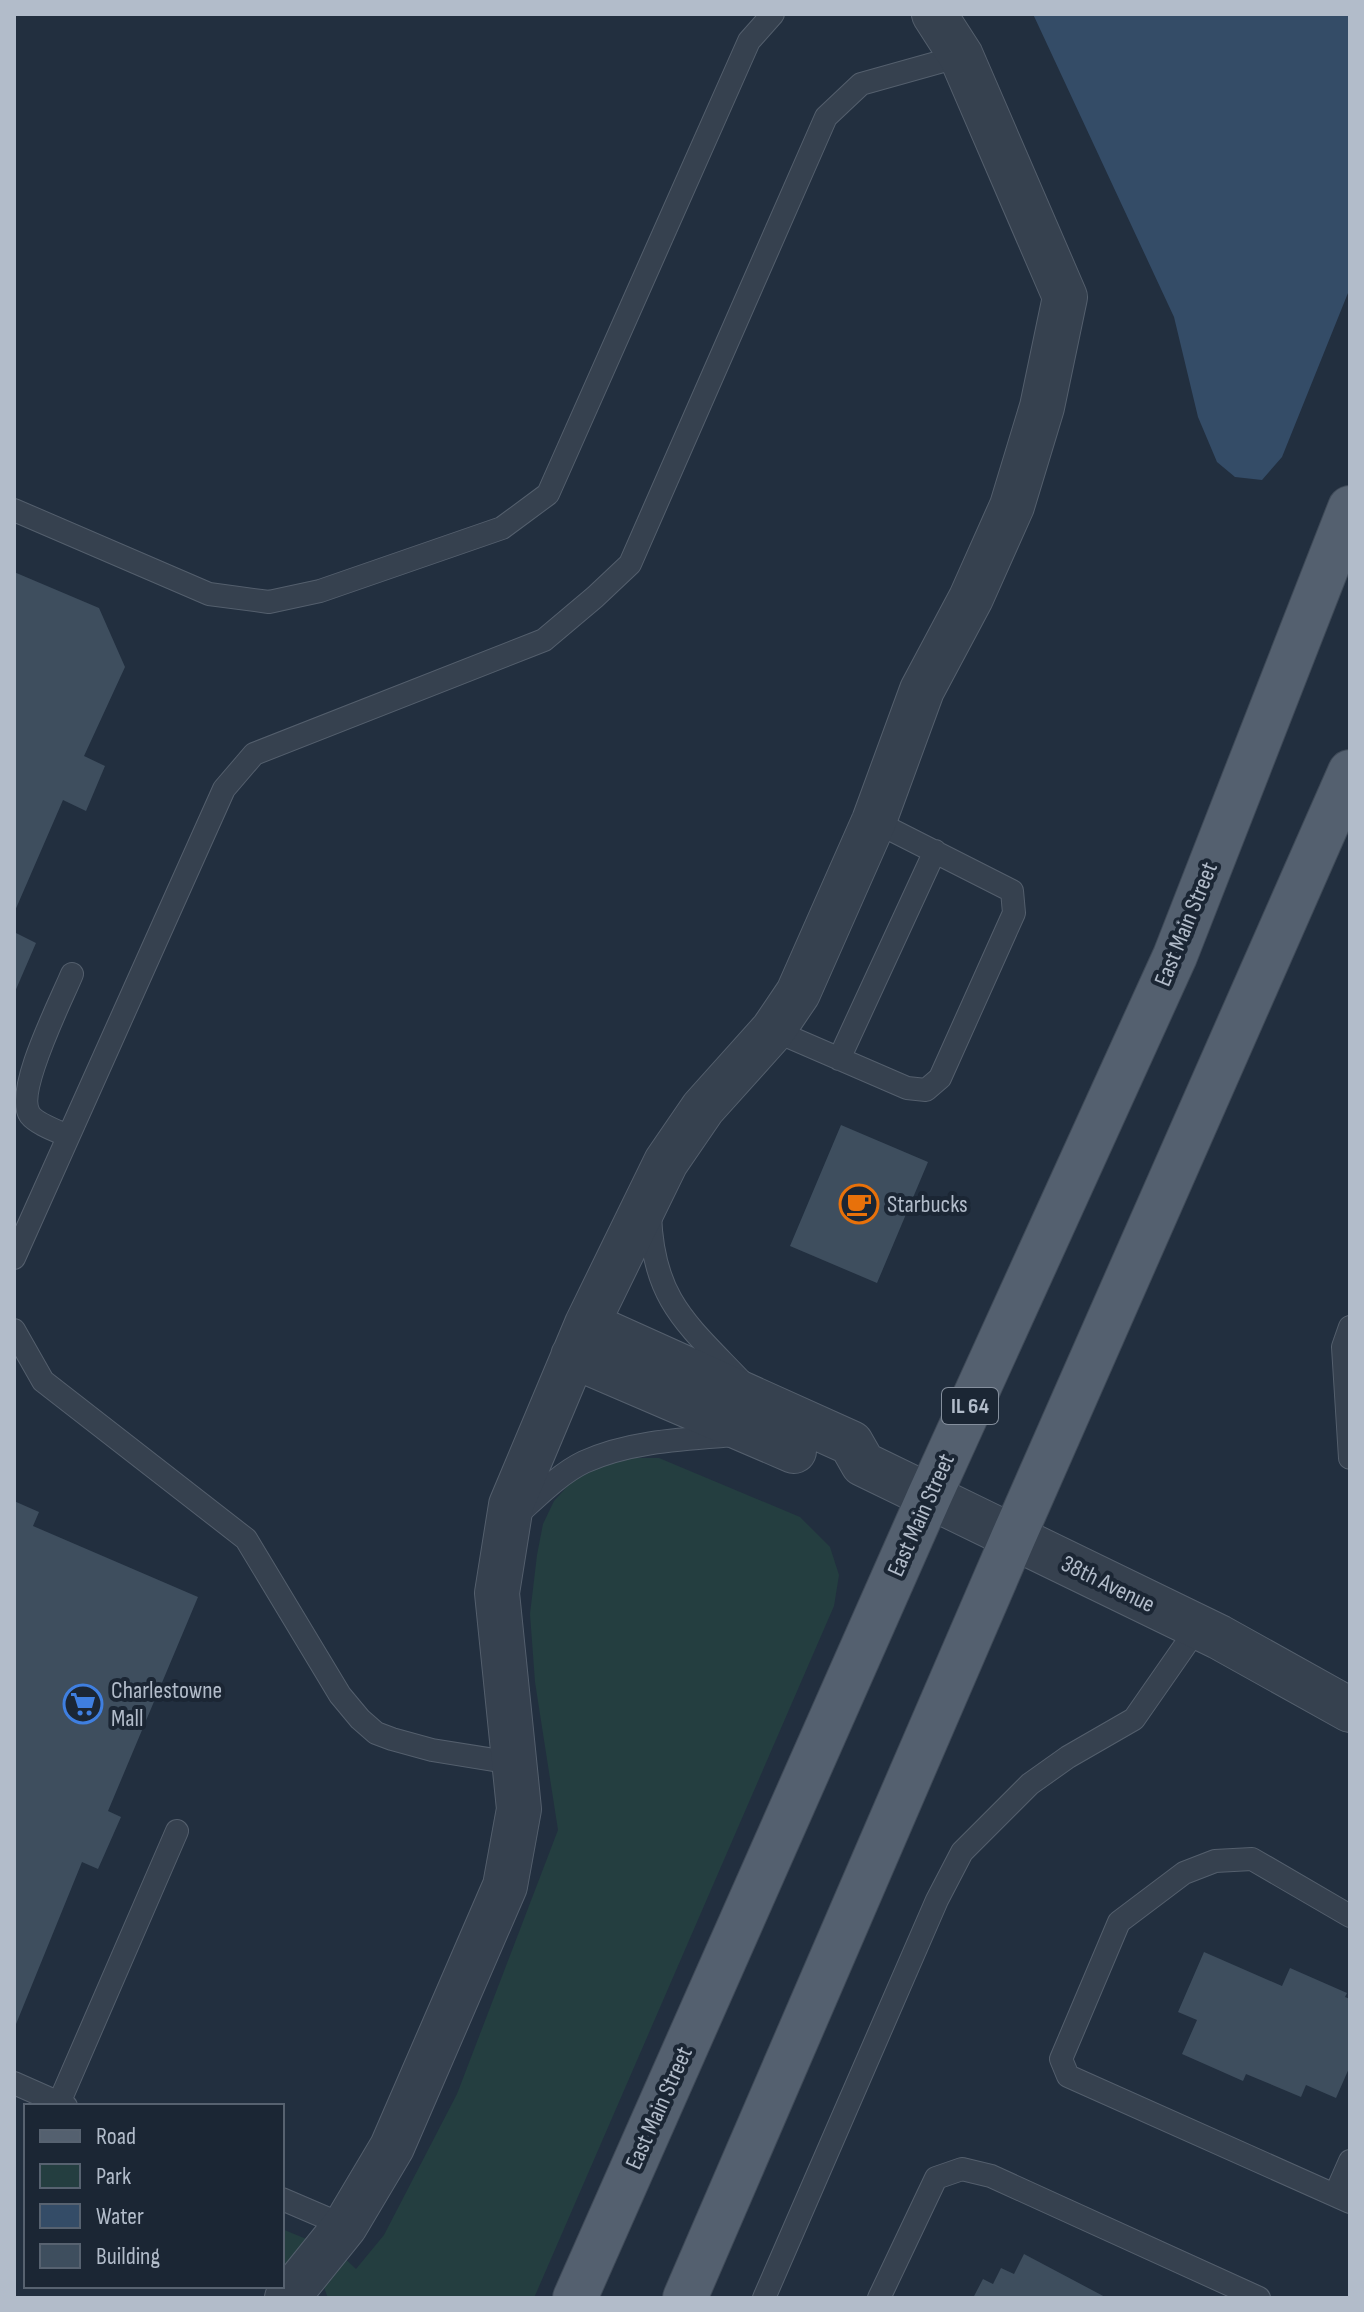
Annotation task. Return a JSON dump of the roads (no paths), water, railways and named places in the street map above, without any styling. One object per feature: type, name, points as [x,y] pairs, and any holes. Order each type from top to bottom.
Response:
[{"type":"main road","name":"East Main Street","points":[[575,2298],[929,1497],[1175,956],[1350,508]]},
{"type":"main road","points":[[685,2298],[1013,1538],[1350,772]]},
{"type":"street","points":[[287,2298],[345,2226],[392,2147],[505,1886],[519,1809],[497,1593],[511,1505],[580,1340],[666,1162],[703,1108],[773,1030],[798,993],[874,821],[922,690],[971,598],[1012,506],[1042,407],[1065,297],[961,56],[934,14]]},
{"type":"street","name":"38th Avenue","points":[[580,1340],[758,1419],[851,1443],[863,1464],[1198,1627],[1350,1710]]},
{"type":"lane","points":[[14,510],[209,594],[269,602],[320,591],[502,528],[548,494],[749,41],[773,14]]},
{"type":"lane","points":[[14,1258],[224,789],[254,754],[544,640],[630,564],[826,117],[861,84],[961,56]]},
{"type":"lane","points":[[773,1030],[907,1088],[926,1090],[940,1078],[1014,913],[1012,891],[874,821]]},
{"type":"lane","points":[[839,1059],[935,851]]},
{"type":"lane","points":[[68,1136],[31,1117],[25,1104],[27,1082],[72,974]]},
{"type":"lane","points":[[509,1521],[582,1463],[619,1450],[758,1419],[680,1318],[668,1296],[652,1253],[649,1197]]},
{"type":"lane","points":[[1350,1327],[1343,1347],[1350,1458]]},
{"type":"lane","points":[[14,1330],[43,1381],[246,1539],[340,1695],[376,1733],[432,1750],[513,1763]]},
{"type":"lane","points":[[764,2298],[937,1900],[962,1852],[1030,1784],[1068,1757],[1134,1719],[1198,1627]]},
{"type":"lane","points":[[14,2083],[62,2104],[177,1831]]},
{"type":"lane","points":[[1350,1916],[1252,1859],[1215,1861],[1184,1873],[1119,1922],[1061,2059],[1068,2076],[1342,2198],[1350,2161]]},
{"type":"lane","points":[[879,2298],[936,2178],[962,2169],[991,2176],[1250,2296]]},
{"type":"lane","points":[[284,2200],[345,2226]]},
{"type":"water","points":[[1033,14],[1350,14],[1350,288],[1282,457],[1262,480],[1235,477],[1217,462],[1198,417],[1174,317]]},
{"type":"place","name":"Starbucks","points":[[859,1204]]},
{"type":"place","name":"Charlestowne Mall","points":[[83,1704]]}]
